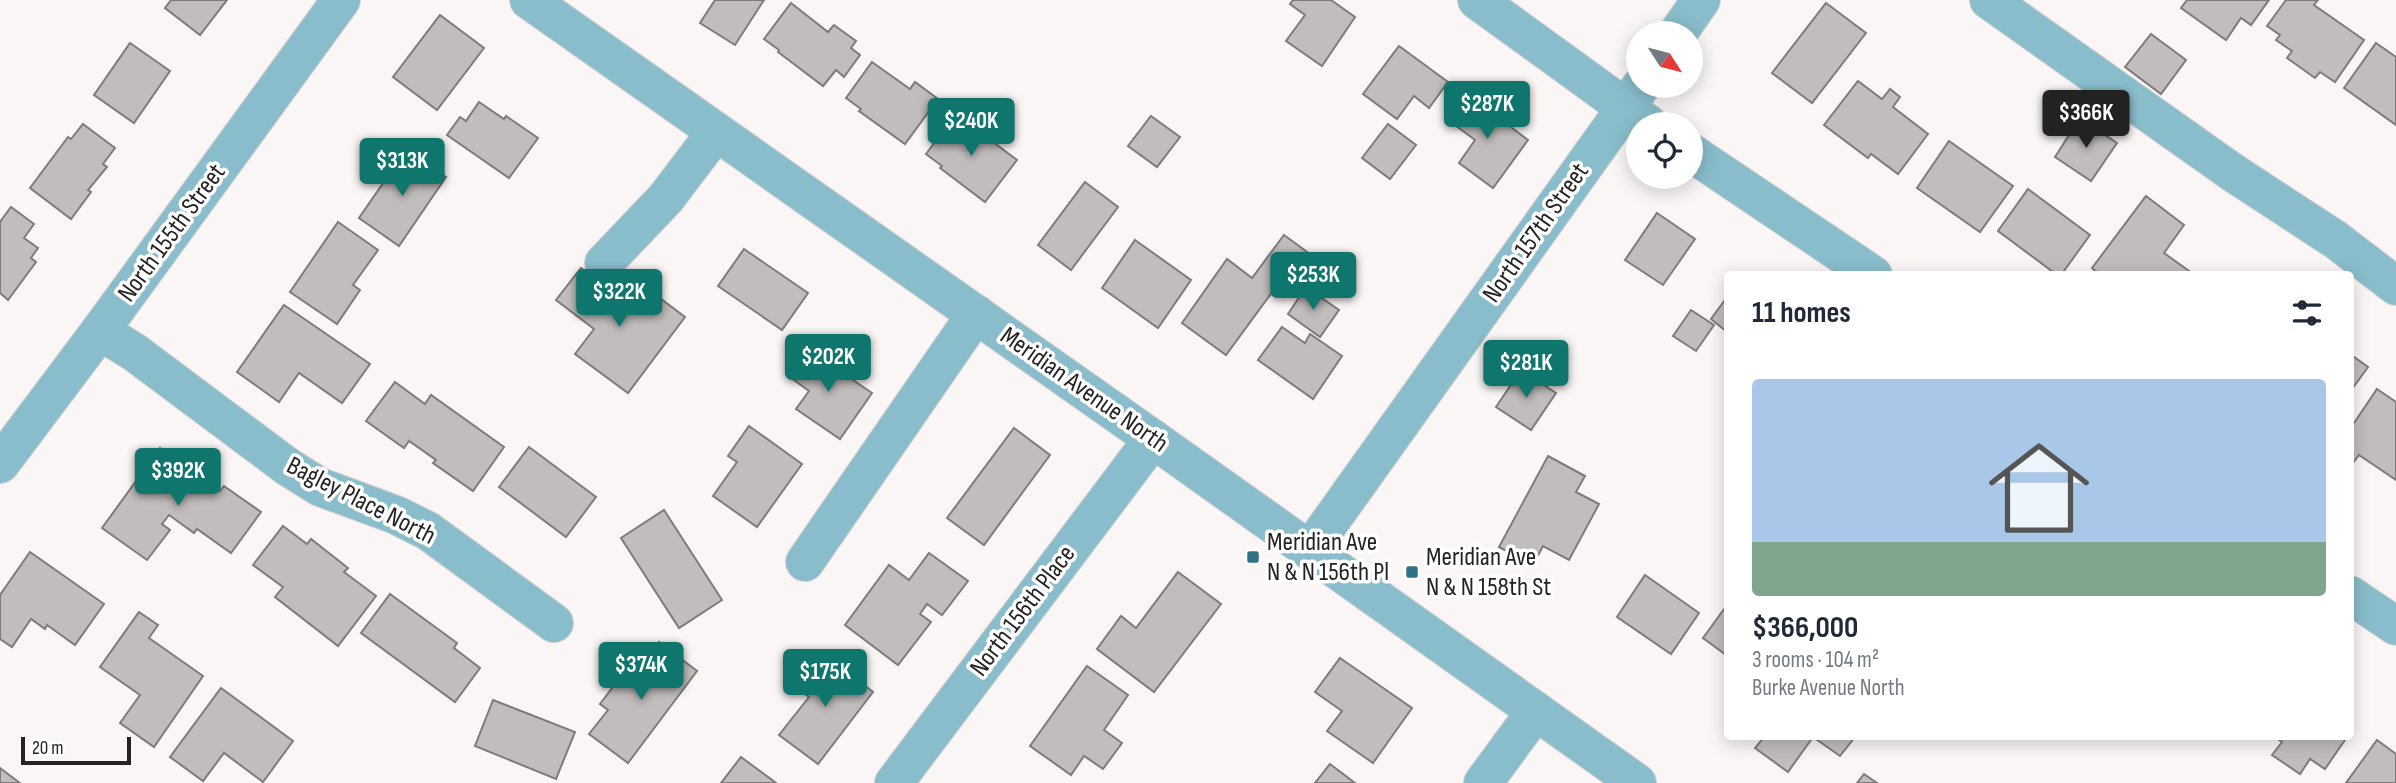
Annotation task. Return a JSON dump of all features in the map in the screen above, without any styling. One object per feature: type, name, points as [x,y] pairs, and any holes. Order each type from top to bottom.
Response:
[{"type":"street","name":"North 155th Street","points":[[0,464],[341,0]]},
{"type":"street","name":"Meridian Avenue North","points":[[529,0],[1637,783]]},
{"type":"street","points":[[1477,0],[1638,106]]},
{"type":"street","points":[[1686,21],[1701,0]]},
{"type":"street","points":[[1989,0],[2232,172],[2336,240],[2396,286]]},
{"type":"street","name":"North 157th Street","points":[[1310,551],[1638,106]]},
{"type":"street","points":[[604,263],[666,198],[716,132]]},
{"type":"street","points":[[1703,161],[1867,271]]},
{"type":"street","points":[[805,562],[976,314]]},
{"type":"street","name":"Bagley Place North","points":[[100,331],[134,352],[288,467],[320,487],[396,515],[428,531],[554,623]]},
{"type":"street","name":"North 156th Place","points":[[894,783],[1153,439]]},
{"type":"street","points":[[2354,598],[2396,626]]},
{"type":"street","points":[[1483,783],[1536,711]]},
{"type":"building","points":[[171,0],[227,0],[200,35],[165,8]]},
{"type":"building","points":[[715,0],[764,0],[735,45],[700,23]]},
{"type":"building","points":[[1293,0],[1331,0],[1355,17],[1322,66],[1286,41],[1305,15],[1290,4]]},
{"type":"building","points":[[2187,0],[2269,0],[2251,25],[2241,18],[2226,40],[2181,8]]},
{"type":"building","points":[[2286,0],[2318,0],[2314,5],[2364,40],[2335,82],[2320,72],[2315,78],[2287,58],[2292,51],[2276,40],[2280,35],[2267,26]]},
{"type":"building","points":[[791,3],[828,32],[834,25],[856,41],[851,48],[860,55],[844,77],[836,70],[823,86],[764,39]]},
{"type":"building","points":[[1826,3],[1866,33],[1812,103],[1772,73]]},
{"type":"building","points":[[440,15],[484,48],[437,110],[393,77]]},
{"type":"building","points":[[2151,34],[2186,60],[2161,94],[2125,67]]},
{"type":"building","points":[[130,43],[170,71],[134,123],[94,95]]},
{"type":"building","points":[[2376,43],[2396,57],[2396,125],[2344,88]]},
{"type":"building","points":[[1399,46],[1448,82],[1429,108],[1414,96],[1397,119],[1363,94]]},
{"type":"building","points":[[872,62],[910,89],[915,82],[938,99],[905,144],[859,111],[861,109],[846,98]]},
{"type":"building","points":[[1858,81],[1882,99],[1890,89],[1900,97],[1893,107],[1928,134],[1898,174],[1871,154],[1868,158],[1824,125]]},
{"type":"building","points":[[1467,94],[1528,140],[1493,188],[1459,163],[1475,140],[1448,120]]},
{"type":"building","points":[[479,102],[504,119],[506,116],[538,138],[509,178],[447,135],[460,117],[466,121]]},
{"type":"building","points":[[956,114],[1017,160],[985,202],[926,154]]},
{"type":"building","points":[[1151,116],[1180,137],[1157,167],[1128,146]]},
{"type":"building","points":[[2080,118],[2117,143],[2091,181],[2055,157]]},
{"type":"building","points":[[83,124],[115,148],[103,164],[107,167],[88,190],[91,192],[71,219],[30,188],[68,137],[71,139]]},
{"type":"building","points":[[1388,124],[1416,145],[1390,179],[1362,158]]},
{"type":"building","points":[[1949,141],[2013,186],[1980,232],[1917,188]]},
{"type":"building","points":[[406,150],[446,177],[399,246],[359,218]]},
{"type":"building","points":[[1085,182],[1118,207],[1071,270],[1038,245]]},
{"type":"building","points":[[2028,189],[2090,235],[2064,271],[2052,271],[1998,231]]},
{"type":"building","points":[[2146,196],[2184,225],[2164,253],[2189,271],[2095,271],[2092,268]]},
{"type":"building","points":[[11,207],[34,224],[24,238],[38,248],[31,258],[36,262],[8,300],[0,293],[0,222]]},
{"type":"building","points":[[1657,213],[1695,239],[1663,285],[1625,260]]},
{"type":"building","points":[[338,222],[378,250],[353,285],[360,290],[337,324],[290,292]]},
{"type":"building","points":[[1284,235],[1314,257],[1288,291],[1278,284],[1226,355],[1182,323],[1227,259],[1252,278]]},
{"type":"building","points":[[1135,240],[1191,280],[1158,328],[1102,288]]},
{"type":"building","points":[[744,249],[808,293],[782,330],[718,286]]},
{"type":"building","points":[[581,268],[635,308],[649,290],[685,317],[628,393],[575,354],[594,329],[556,300]]},
{"type":"building","points":[[1306,287],[1339,310],[1320,337],[1288,314]]},
{"type":"building","points":[[1724,301],[1724,330],[1711,319]]},
{"type":"building","points":[[284,305],[370,364],[342,403],[299,373],[279,402],[237,372]]},
{"type":"building","points":[[1691,310],[1714,325],[1696,351],[1673,336]]},
{"type":"building","points":[[1282,327],[1305,343],[1310,334],[1342,356],[1313,399],[1258,360]]},
{"type":"building","points":[[806,348],[872,393],[840,439],[796,409],[809,391],[787,375]]},
{"type":"building","points":[[2354,357],[2368,367],[2354,386]]},
{"type":"building","points":[[1521,370],[1556,393],[1531,430],[1496,407]]},
{"type":"building","points":[[395,382],[425,404],[431,395],[504,447],[473,491],[433,463],[436,460],[409,441],[404,448],[366,421]]},
{"type":"building","points":[[2377,389],[2396,402],[2396,480],[2359,455],[2354,462],[2354,423]]},
{"type":"building","points":[[749,426],[802,464],[757,527],[713,496],[737,462],[728,456]]},
{"type":"building","points":[[1014,428],[1050,455],[984,545],[947,518]]},
{"type":"building","points":[[529,447],[596,497],[566,537],[499,487]]},
{"type":"building","points":[[160,448],[220,491],[224,486],[261,512],[231,553],[197,529],[194,533],[169,515],[162,524],[170,530],[147,560],[102,528]]},
{"type":"building","points":[[1548,456],[1585,476],[1576,492],[1599,504],[1569,560],[1543,546],[1533,565],[1499,547]]},
{"type":"building","points":[[664,510],[722,600],[679,628],[621,538]]},
{"type":"building","points":[[283,526],[307,544],[311,539],[348,568],[344,572],[376,596],[338,646],[275,597],[283,587],[253,565]]},
{"type":"building","points":[[30,552],[104,604],[75,645],[47,625],[45,629],[31,619],[12,647],[0,639],[0,595]]},
{"type":"building","points":[[929,553],[968,581],[942,615],[927,604],[920,614],[931,622],[898,665],[845,625],[889,565],[909,580]]},
{"type":"building","points":[[1178,572],[1221,604],[1154,692],[1097,649],[1121,616],[1136,628]]},
{"type":"building","points":[[1645,575],[1699,613],[1671,654],[1617,617]]},
{"type":"building","points":[[390,594],[457,643],[454,648],[480,668],[455,702],[361,633]]},
{"type":"building","points":[[1724,609],[1724,654],[1703,638]]},
{"type":"building","points":[[139,612],[158,625],[149,638],[203,676],[154,747],[120,723],[140,695],[100,667]]},
{"type":"building","points":[[659,642],[697,671],[628,763],[589,734],[608,710],[600,704],[628,667],[636,673]]},
{"type":"building","points":[[824,654],[873,692],[818,764],[779,735],[809,697],[798,689]]},
{"type":"building","points":[[1340,658],[1412,708],[1373,763],[1327,731],[1342,711],[1315,692]]},
{"type":"building","points":[[1087,666],[1128,695],[1104,730],[1122,743],[1103,769],[1084,756],[1071,775],[1030,746]]},
{"type":"building","points":[[221,688],[293,741],[263,782],[224,753],[203,781],[170,757]]},
{"type":"building","points":[[493,700],[575,732],[556,779],[475,746]]},
{"type":"building","points":[[1762,740],[1811,740],[1788,772],[1755,748]]},
{"type":"building","points":[[1817,740],[1853,740],[1840,756]]},
{"type":"building","points":[[2279,740],[2345,740],[2325,769],[2310,759],[2300,774],[2272,755],[2282,742]]},
{"type":"building","points":[[2377,740],[2396,754],[2396,783],[2346,783]]},
{"type":"building","points":[[741,757],[776,783],[721,783]]},
{"type":"building","points":[[1330,764],[1355,783],[1315,783]]},
{"type":"building","points":[[0,768],[20,783],[0,783]]},
{"type":"building","points":[[1864,774],[1877,783],[1857,783]]},
{"type":"place","name":"Meridian Ave N & N 156th Pl","points":[[1253,557]]},
{"type":"place","name":"Meridian Ave N & N 158th St","points":[[1412,572]]}]
